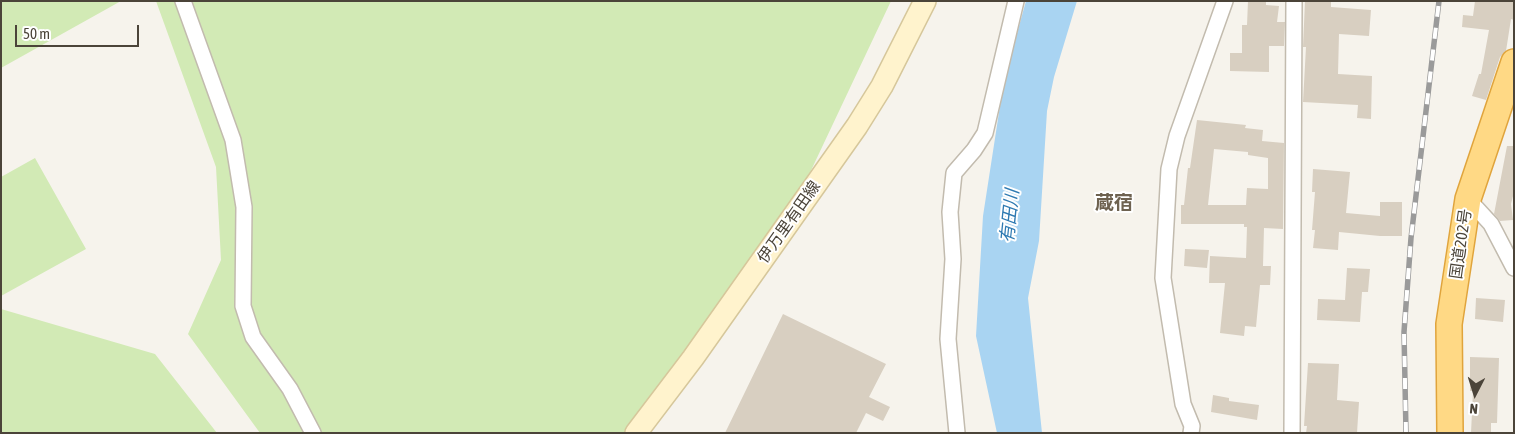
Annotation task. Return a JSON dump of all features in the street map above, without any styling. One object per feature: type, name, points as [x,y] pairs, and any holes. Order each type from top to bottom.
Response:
[{"type":"highway","name":"国道202号","points":[[1450,433],[1449,324],[1468,199],[1514,62]]},
{"type":"main road","name":"伊万里有田線","points":[[636,433],[858,126],[882,86],[925,1]]},
{"type":"street","points":[[183,1],[233,140],[244,208],[243,306],[253,337],[290,389],[313,433]]},
{"type":"street","points":[[957,433],[948,339],[952,259],[950,212],[954,173],[974,150],[985,133],[1016,1]]},
{"type":"street","points":[[1191,433],[1192,426],[1183,404],[1162,278],[1169,169],[1177,136],[1224,1]]},
{"type":"street","points":[[1292,433],[1294,1]]},
{"type":"street","points":[[1468,199],[1491,224],[1514,268]]},
{"type":"green space","points":[[1,1],[121,1],[1,68]]},
{"type":"green space","points":[[156,1],[891,1],[798,198],[648,433],[260,433],[188,334],[221,260],[216,167]]},
{"type":"green space","points":[[35,158],[86,249],[1,296],[1,177]]},
{"type":"green space","points":[[1,309],[155,354],[217,433],[1,433]]},
{"type":"water","name":"有田川","points":[[1026,1],[1077,1],[1054,77],[1047,111],[1039,241],[1028,298],[1042,433],[997,433],[976,336],[983,216],[1004,80]]},
{"type":"building","points":[[1248,1],[1266,1],[1266,5],[1279,6],[1277,22],[1285,22],[1284,46],[1269,46],[1269,72],[1230,71],[1230,53],[1242,53],[1242,25],[1247,25]]},
{"type":"building","points":[[1305,1],[1331,1],[1331,7],[1371,10],[1369,36],[1339,34],[1338,74],[1372,76],[1371,119],[1357,118],[1358,105],[1303,102],[1306,47],[1303,47]]},
{"type":"building","points":[[1475,1],[1514,1],[1514,20],[1511,19],[1506,51],[1500,57],[1486,100],[1472,96],[1479,74],[1481,74],[1489,30],[1462,27],[1463,15],[1473,16]]},
{"type":"building","points":[[1197,120],[1246,125],[1245,128],[1263,130],[1262,141],[1284,143],[1283,229],[1264,228],[1263,266],[1271,266],[1270,285],[1260,285],[1256,327],[1245,326],[1244,336],[1220,333],[1225,283],[1209,283],[1210,256],[1246,258],[1247,227],[1244,227],[1244,224],[1181,224],[1181,205],[1184,205],[1188,168],[1190,168]],"holes":[[[1214,149],[1248,152],[1248,155],[1268,158],[1268,189],[1247,188],[1246,205],[1208,205]]]},
{"type":"building","points":[[1507,146],[1514,146],[1514,192],[1511,204],[1513,220],[1500,221],[1494,214]]},
{"type":"building","points":[[1313,169],[1350,172],[1346,213],[1380,216],[1380,202],[1402,202],[1402,236],[1339,232],[1338,250],[1313,248],[1315,230],[1312,230],[1315,192],[1312,192]]},
{"type":"building","points":[[1185,249],[1209,250],[1207,268],[1184,266]]},
{"type":"building","points":[[1347,268],[1370,269],[1368,292],[1362,292],[1360,322],[1317,320],[1318,299],[1345,300]]},
{"type":"building","points":[[1476,298],[1505,300],[1503,322],[1475,319]]},
{"type":"building","points":[[783,314],[886,364],[869,397],[890,407],[883,421],[866,413],[856,433],[725,433]]},
{"type":"building","points":[[1470,357],[1499,358],[1497,423],[1491,423],[1491,433],[1471,433],[1473,391],[1470,391]]},
{"type":"building","points":[[1308,363],[1339,364],[1337,400],[1359,402],[1357,433],[1306,433],[1307,426],[1304,426]]},
{"type":"building","points":[[1213,395],[1229,398],[1229,401],[1259,405],[1257,420],[1211,412]]},
{"type":"railway","points":[[1406,433],[1404,332],[1411,238],[1439,1]]},
{"type":"district","name":"蔵宿","points":[[1114,203]]}]
